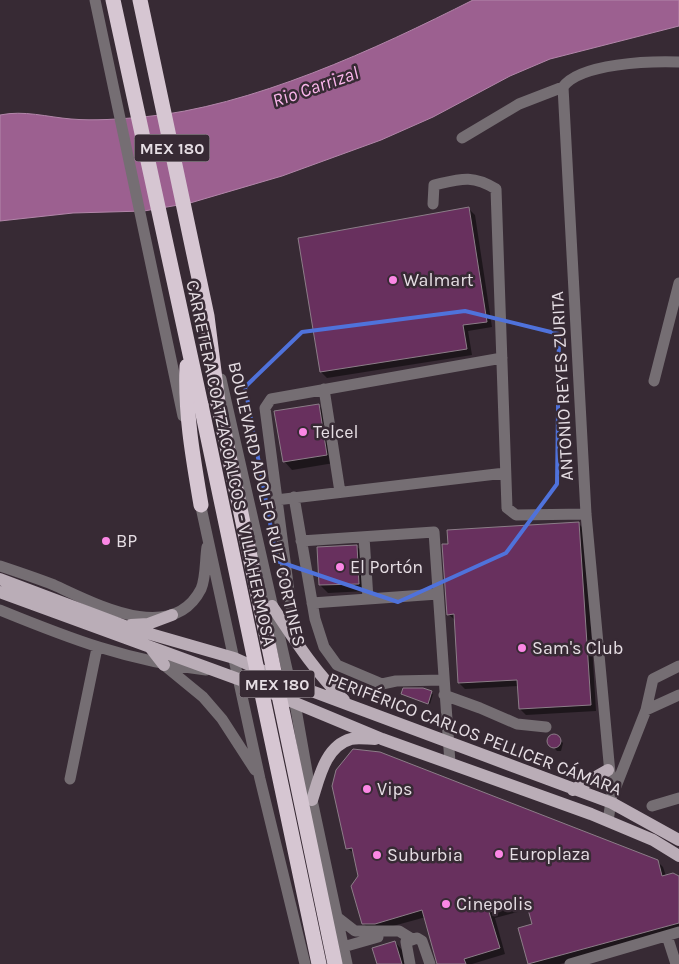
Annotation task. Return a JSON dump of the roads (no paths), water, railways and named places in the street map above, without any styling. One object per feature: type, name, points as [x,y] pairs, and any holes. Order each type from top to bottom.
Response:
[{"type":"highway","name":"CARRETERA COATZACOALCOS - VILLAHERMOSA","points":[[113,0],[187,348],[201,405],[318,964]]},
{"type":"highway","name":"CARRETERA COATZACOALCOS - VILLAHERMOSA","points":[[140,0],[207,316],[218,403],[335,964]]},
{"type":"highway","points":[[187,348],[186,400],[201,504]]},
{"type":"main road","name":"PERIFÉRICO CARLOS PELLICER CÁMARA","points":[[0,579],[124,625],[234,658],[290,683],[573,790],[612,799],[679,840]]},
{"type":"main road","name":"PERIFÉRICO CARLOS PELLICER CÁMARA","points":[[0,592],[238,679],[382,738],[493,780],[591,814],[653,840],[679,856]]},
{"type":"main road","points":[[272,606],[326,683],[350,705]]},
{"type":"main road","points":[[124,625],[148,624],[172,615]]},
{"type":"main road","points":[[150,647],[164,665]]},
{"type":"main road","points":[[312,800],[324,765],[336,748],[351,739],[382,738]]},
{"type":"main road","points":[[573,790],[608,770]]},
{"type":"street","points":[[95,0],[238,679],[305,964]]},
{"type":"street","points":[[462,138],[519,104],[563,87],[568,80],[613,67],[650,62],[679,62]]},
{"type":"street","name":"ANTONIO REYES ZURITA","points":[[563,87],[586,514],[612,799]]},
{"type":"street","points":[[434,204],[434,185],[465,178],[482,180],[496,189],[506,508],[516,515],[586,514]]},
{"type":"street","points":[[654,381],[679,283]]},
{"type":"street","name":"BOULEVARD ADOLFO RUIZ CORTINES","points":[[207,316],[295,703],[312,800],[347,964]]},
{"type":"street","points":[[291,634],[293,622],[265,408],[271,399],[502,358]]},
{"type":"street","points":[[324,389],[340,492]]},
{"type":"street","points":[[276,500],[505,473]]},
{"type":"street","points":[[294,497],[312,603],[324,647],[337,665],[382,684],[396,681],[443,680]]},
{"type":"street","points":[[301,541],[434,532],[447,742],[450,763]]},
{"type":"street","points":[[364,537],[368,599]]},
{"type":"street","points":[[0,566],[40,580],[120,614],[140,617],[172,615],[191,601],[202,588],[208,538]]},
{"type":"street","points":[[312,603],[438,594]]},
{"type":"street","points":[[0,610],[53,633],[97,648],[164,665],[213,671]]},
{"type":"street","points":[[70,779],[97,648]]},
{"type":"street","points":[[164,665],[203,697],[222,719],[260,778]]},
{"type":"street","points":[[608,821],[612,799],[646,710],[653,678],[679,666]]},
{"type":"street","points":[[646,710],[679,694]]},
{"type":"street","points":[[444,696],[516,724],[546,726]]},
{"type":"street","points":[[652,806],[679,798]]},
{"type":"street","points":[[337,917],[355,931],[399,931],[412,939]]},
{"type":"street","points":[[343,946],[399,931]]},
{"type":"street","points":[[577,963],[679,932]]},
{"type":"street","points":[[667,936],[676,964]]},
{"type":"street","points":[[410,964],[406,942],[417,938],[422,941],[430,964]]},
{"type":"water","name":"Rio Carrizal","points":[[473,0],[679,0],[679,26],[550,59],[510,76],[433,117],[381,140],[282,176],[190,203],[144,211],[73,213],[0,221],[0,115],[27,114],[80,120],[116,119],[184,111],[226,101],[269,89],[354,56],[396,38]]},
{"type":"place","name":"Walmart","points":[[393,280]]},
{"type":"place","name":"Telcel","points":[[303,432]]},
{"type":"place","name":"BP","points":[[106,541]]},
{"type":"place","name":"El Portón","points":[[340,567]]},
{"type":"place","name":"Sam's Club","points":[[522,648]]},
{"type":"place","name":"Vips","points":[[367,789]]},
{"type":"place","name":"Europlaza","points":[[499,854]]},
{"type":"place","name":"Suburbia","points":[[377,855]]},
{"type":"place","name":"Cinepolis","points":[[446,904]]}]
